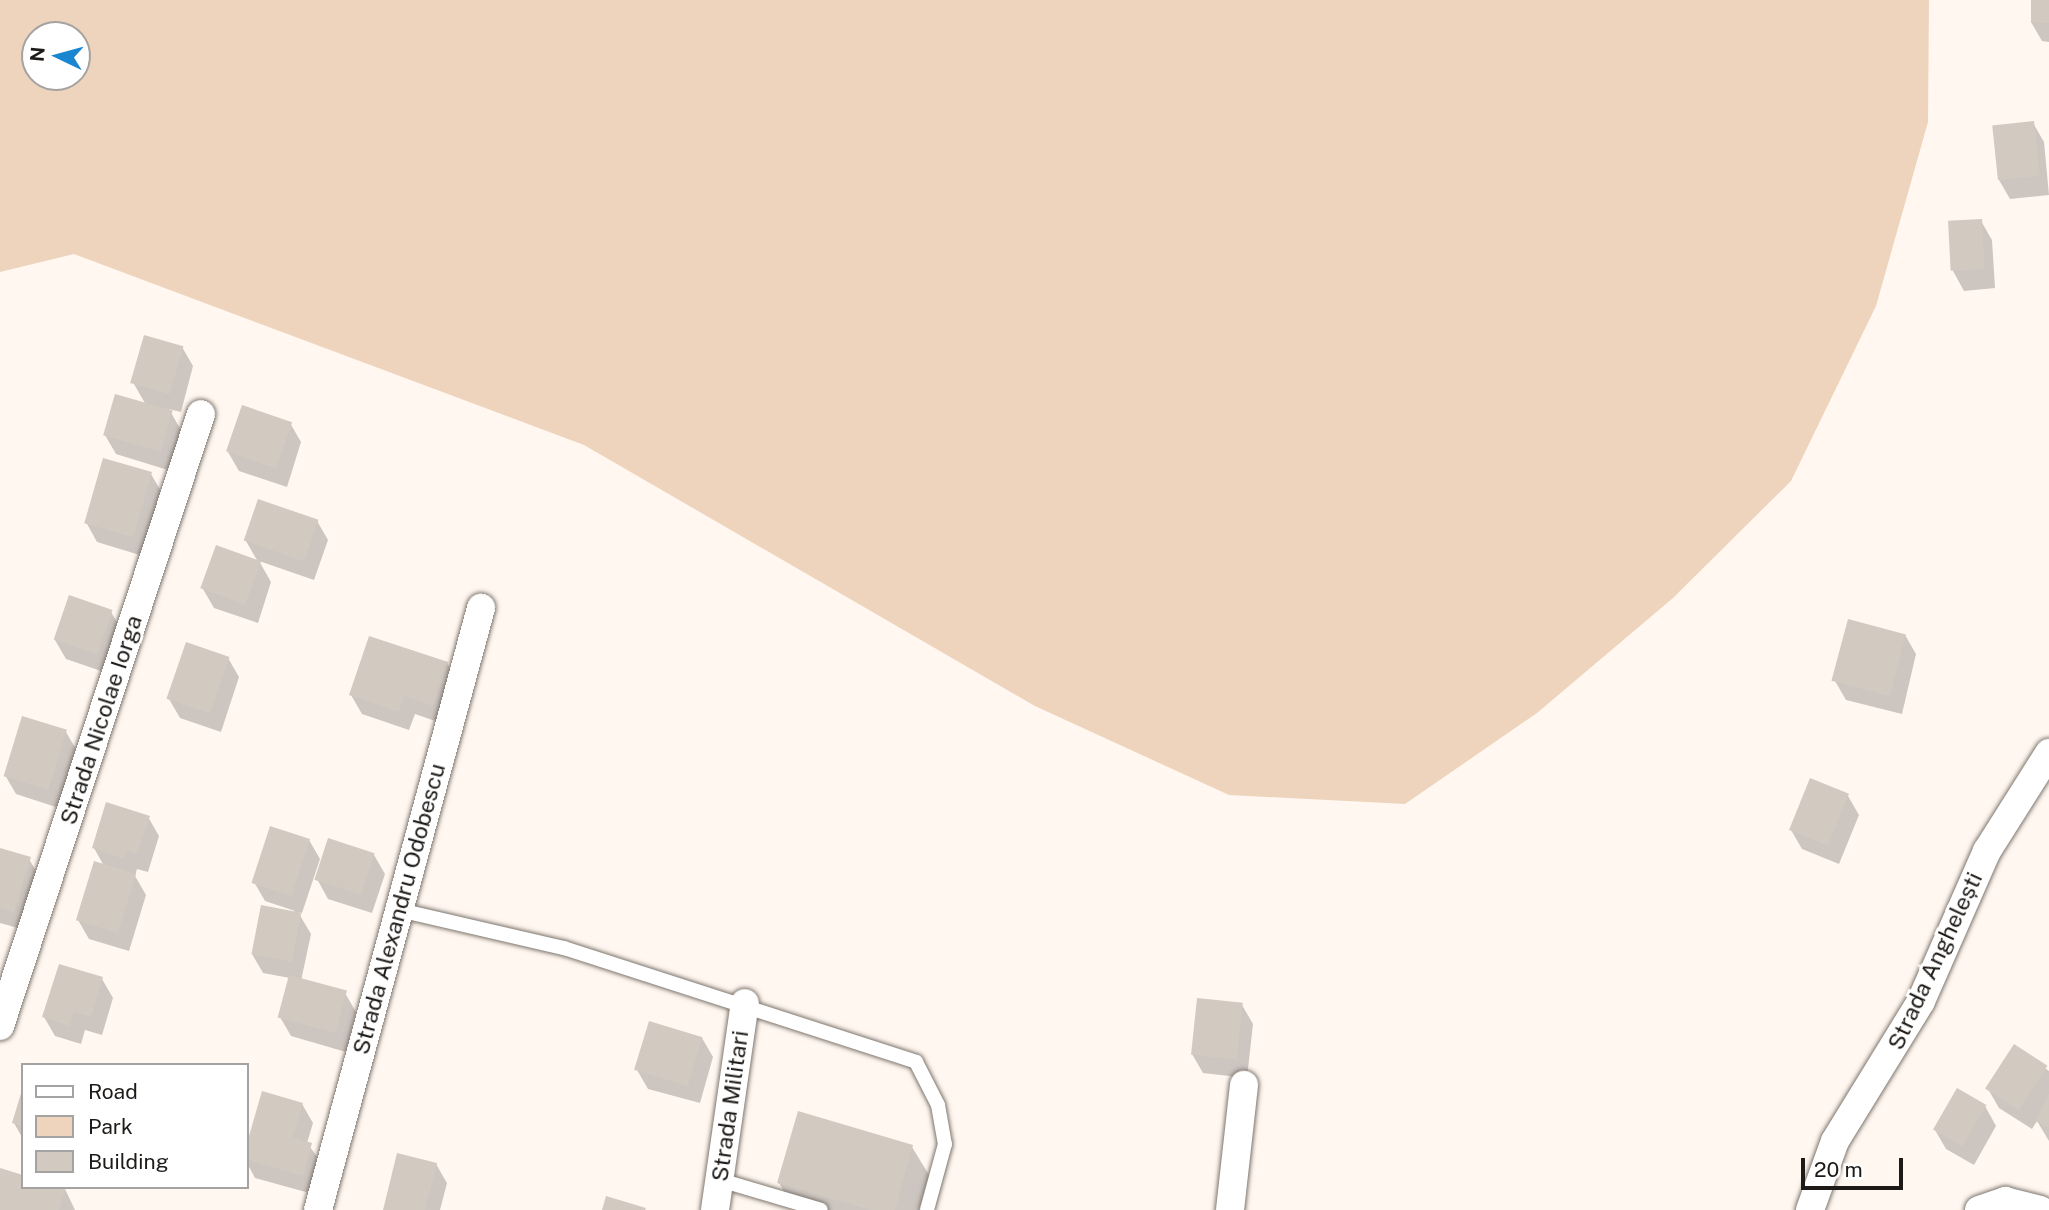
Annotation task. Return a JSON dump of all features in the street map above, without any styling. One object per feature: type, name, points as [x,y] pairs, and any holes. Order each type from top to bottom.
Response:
[{"type":"street","name":"Strada Nicolae Iorga","points":[[0,1026],[201,414]]},
{"type":"street","name":"Strada Alexandru Odobescu","points":[[318,1210],[481,608]]},
{"type":"street","name":"Strada Anghelești","points":[[1810,1210],[1835,1141],[1915,1013],[1987,851],[2049,753]]},
{"type":"street","name":"Strada Militari","points":[[715,1210],[745,1003]]},
{"type":"street","points":[[1230,1210],[1244,1084]]},
{"type":"street","points":[[1979,1210],[2005,1201],[2040,1210]]},
{"type":"lane","points":[[399,910],[564,948],[745,1003],[916,1062],[938,1105],[945,1144],[927,1210]]},
{"type":"lane","points":[[720,1180],[821,1210]]},
{"type":"green space","points":[[0,0],[1929,0],[1928,122],[1876,306],[1791,481],[1673,598],[1537,713],[1405,804],[1229,795],[1035,706],[584,445],[74,254],[0,272]]},
{"type":"building","points":[[2031,0],[2049,0],[2049,23],[2031,23]]},
{"type":"building","points":[[2034,121],[2040,176],[1998,180],[1992,125]]},
{"type":"building","points":[[1982,219],[1985,269],[1951,271],[1948,221]]},
{"type":"building","points":[[144,335],[183,346],[170,394],[130,383]]},
{"type":"building","points":[[115,394],[173,411],[161,452],[103,435]]},
{"type":"building","points":[[242,405],[292,422],[276,469],[226,451]]},
{"type":"building","points":[[103,458],[152,472],[133,537],[84,523]]},
{"type":"building","points":[[258,499],[319,520],[304,561],[244,541]]},
{"type":"building","points":[[216,545],[261,561],[245,605],[200,588]]},
{"type":"building","points":[[69,595],[112,610],[97,654],[54,639]]},
{"type":"building","points":[[1848,619],[1906,635],[1889,696],[1831,681]]},
{"type":"building","points":[[369,636],[448,662],[433,706],[404,696],[399,712],[349,695]]},
{"type":"building","points":[[186,642],[229,657],[210,714],[166,699]]},
{"type":"building","points":[[22,716],[67,730],[49,790],[4,776]]},
{"type":"building","points":[[1810,778],[1849,794],[1828,846],[1789,830]]},
{"type":"building","points":[[106,802],[150,816],[137,854],[127,851],[124,859],[92,848]]},
{"type":"building","points":[[270,826],[310,839],[291,896],[251,883]]},
{"type":"building","points":[[328,838],[375,853],[361,895],[314,880]]},
{"type":"building","points":[[0,848],[31,857],[14,912],[0,908]]},
{"type":"building","points":[[94,861],[136,874],[118,933],[76,920]]},
{"type":"building","points":[[261,905],[301,913],[292,962],[251,954]]},
{"type":"building","points":[[59,964],[103,977],[91,1017],[74,1012],[70,1026],[42,1017]]},
{"type":"building","points":[[289,975],[347,991],[336,1033],[278,1018]]},
{"type":"building","points":[[1197,998],[1243,1003],[1237,1059],[1191,1055]]},
{"type":"building","points":[[649,1021],[703,1037],[688,1086],[634,1070]]},
{"type":"building","points":[[2014,1044],[2048,1066],[2019,1110],[1985,1088]]},
{"type":"building","points":[[1957,1088],[1986,1105],[1962,1147],[1933,1130]]},
{"type":"building","points":[[262,1091],[303,1103],[293,1137],[312,1143],[303,1176],[248,1160],[248,1140]]},
{"type":"building","points":[[21,1093],[21,1126],[12,1123]]},
{"type":"building","points":[[2049,1094],[2049,1128],[2035,1121]]},
{"type":"building","points":[[798,1111],[913,1145],[895,1210],[870,1210],[777,1183]]},
{"type":"building","points":[[397,1153],[437,1163],[425,1210],[383,1210]]},
{"type":"building","points":[[0,1168],[21,1174],[21,1189],[65,1189],[59,1210],[0,1210]]},
{"type":"building","points":[[606,1196],[646,1208],[602,1210]]}]
